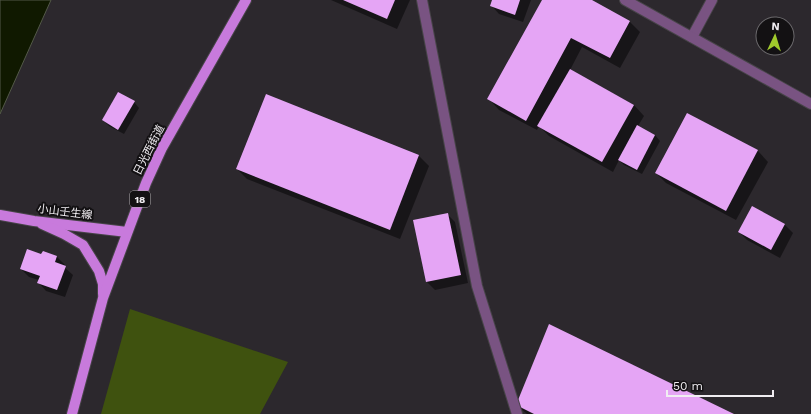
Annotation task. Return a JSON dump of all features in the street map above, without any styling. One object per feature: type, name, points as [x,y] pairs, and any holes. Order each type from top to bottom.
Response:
[{"type":"main road","name":"日光西街道","points":[[72,414],[103,298],[146,183],[162,148],[246,0]]},
{"type":"main road","name":"小山壬生線","points":[[0,215],[34,221],[127,232]]},
{"type":"main road","points":[[34,221],[64,234],[83,246],[93,259],[99,271],[103,298]]},
{"type":"street","points":[[422,0],[477,286],[517,414]]},
{"type":"street","points":[[625,0],[811,104]]},
{"type":"street","points":[[692,37],[712,0]]},
{"type":"green space","points":[[130,309],[288,362],[260,414],[101,414]]},
{"type":"shaded area","points":[[0,0],[51,0],[0,114]]},
{"type":"building","points":[[343,0],[395,0],[387,19]]},
{"type":"building","points":[[492,0],[520,0],[515,15],[490,6]]},
{"type":"building","points":[[542,0],[592,0],[630,21],[610,58],[571,38],[526,121],[487,99]]},
{"type":"building","points":[[570,69],[634,105],[602,162],[537,126]]},
{"type":"building","points":[[118,92],[135,101],[118,130],[102,120]]},
{"type":"building","points":[[266,94],[419,155],[390,230],[236,169]]},
{"type":"building","points":[[687,113],[758,150],[726,211],[655,173]]},
{"type":"building","points":[[637,125],[655,135],[637,170],[618,160]]},
{"type":"building","points":[[752,206],[785,224],[771,250],[738,232]]},
{"type":"building","points":[[448,213],[461,275],[426,282],[413,220]]},
{"type":"building","points":[[27,249],[41,254],[43,251],[57,256],[55,262],[66,266],[57,290],[37,283],[40,276],[20,269]]},
{"type":"building","points":[[549,324],[734,414],[534,414],[516,405]]}]
